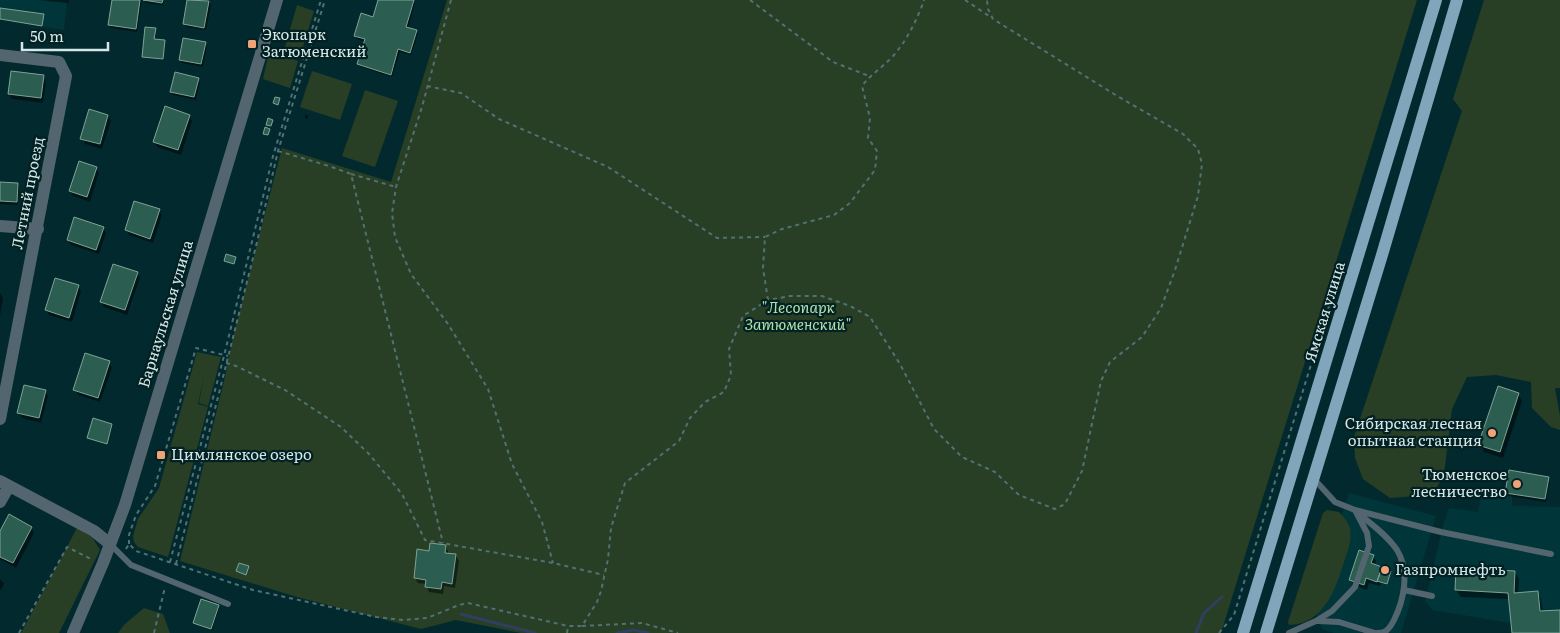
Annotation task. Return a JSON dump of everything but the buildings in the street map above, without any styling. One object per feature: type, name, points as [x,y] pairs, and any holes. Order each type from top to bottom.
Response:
[{"type":"main road","name":"Ямская улица","points":[[1244,633],[1436,0]]},
{"type":"main road","points":[[1266,633],[1382,255],[1457,0]]},
{"type":"street","name":"Барнаульская улица","points":[[73,633],[125,505],[142,453],[277,0]]},
{"type":"street","name":"Летний проезд","points":[[0,54],[59,62],[66,76],[0,419]]},
{"type":"street","points":[[0,226],[38,229]]},
{"type":"street","points":[[0,502],[4,483],[94,531],[110,544]]},
{"type":"lane","points":[[1313,477],[1335,502],[1355,510],[1425,528],[1551,554]]},
{"type":"lane","points":[[1316,621],[1339,622],[1376,633],[1385,632],[1391,626],[1400,609],[1404,590],[1404,571],[1397,551],[1386,537],[1355,510]]},
{"type":"lane","points":[[1289,633],[1316,621],[1332,611],[1355,587],[1369,546],[1367,533],[1355,510]]},
{"type":"lane","points":[[110,544],[131,565],[228,604]]},
{"type":"lane","points":[[1404,590],[1432,596]]},
{"type":"path","points":[[170,562],[224,356],[273,156],[320,0]]},
{"type":"path","points":[[176,564],[278,151],[325,0]]},
{"type":"path","points":[[451,0],[428,86],[396,187],[392,213],[395,236],[411,274],[448,324],[488,389],[512,464],[542,522],[553,563]]},
{"type":"path","points":[[750,0],[834,62],[869,76]]},
{"type":"path","points":[[428,86],[461,93],[499,119],[608,167],[717,238],[765,238],[782,229],[834,215],[850,203],[875,170],[876,151],[868,138],[870,118],[862,86],[869,76],[894,56],[917,20],[924,0]]},
{"type":"path","points":[[582,626],[597,602],[608,560],[611,528],[625,483],[679,441],[690,418],[705,402],[724,392],[731,375],[729,349],[743,316],[768,300],[790,296],[822,296],[850,306],[870,317],[900,364],[934,429],[962,457],[995,472],[1019,495],[1055,509],[1065,504],[1082,471],[1101,381],[1110,362],[1142,337],[1161,308],[1176,270],[1198,196],[1202,164],[1198,148],[1183,134],[1114,94],[965,0]]},
{"type":"path","points":[[987,0],[988,9],[993,19]]},
{"type":"path","points":[[278,151],[396,187]]},
{"type":"path","points":[[351,174],[443,543]]},
{"type":"path","points":[[765,238],[763,268],[768,300]]},
{"type":"path","points":[[1219,633],[1234,614],[1333,293]]},
{"type":"path","points":[[129,544],[129,535],[136,515],[155,486],[196,348],[228,356]]},
{"type":"path","points":[[226,363],[285,390],[340,427],[369,454],[402,494],[425,540],[553,563],[604,575]]},
{"type":"path","points":[[154,633],[167,580]]},
{"type":"path","points":[[443,612],[468,603],[568,626],[642,622],[678,633]]},
{"type":"path","points":[[567,633],[568,626]]},
{"type":"shaded area","points":[[0,0],[67,0],[64,30],[0,20]]},
{"type":"shaded area","points":[[1482,492],[1512,496],[1512,506],[1560,507],[1560,633],[1512,633],[1511,623],[1432,610],[1425,601],[1449,508],[1478,512]]},
{"type":"shaded area","points":[[1349,493],[1436,516],[1401,633],[1334,633],[1322,629],[1316,615],[1327,604],[1350,527],[1342,515]]},
{"type":"green space","name":"\"Лесопарк Затюменский\"","points":[[447,0],[1417,0],[1221,633],[521,633],[456,620],[421,629],[297,597],[180,561],[233,337],[282,148],[391,182]]},
{"type":"green space","points":[[1484,0],[1560,0],[1560,388],[1555,388],[1560,416],[1560,430],[1551,427],[1532,408],[1531,382],[1496,375],[1467,377],[1452,409],[1444,474],[1435,491],[1416,496],[1390,498],[1363,479],[1355,458],[1354,437],[1462,111],[1453,99]]},
{"type":"green space","points":[[297,5],[314,11],[301,53],[285,47]]},
{"type":"green space","points":[[276,54],[298,61],[290,88],[263,79],[268,56]]},
{"type":"green space","points":[[312,71],[352,84],[340,120],[300,107]]},
{"type":"green space","points":[[365,90],[398,101],[375,167],[342,156]]},
{"type":"green space","points":[[197,352],[221,357],[208,406],[199,403],[204,376],[198,404],[208,407],[168,557],[138,547],[134,542],[133,536],[138,519],[159,488]]},
{"type":"green space","points":[[1327,510],[1339,512],[1349,526],[1350,537],[1347,554],[1337,584],[1326,604],[1311,619],[1289,625],[1288,622],[1323,513]]},
{"type":"green space","points":[[77,528],[92,537],[100,550],[59,633],[21,633]]},
{"type":"green space","points":[[144,608],[163,614],[170,633],[118,633],[125,624]]},
{"type":"waterway","points":[[1196,633],[1204,613],[1222,597]]},
{"type":"waterway","points":[[461,614],[535,633]]},
{"type":"waterway","points":[[617,633],[634,630],[648,633]]},
{"type":"place","name":"Экопарк Затюменский","points":[[252,44]]},
{"type":"place","name":"Сибирская лесная опытная станция","points":[[1492,433]]},
{"type":"place","name":"Цимлянское озеро","points":[[161,455]]},
{"type":"place","name":"Тюменское лесничество","points":[[1517,484]]},
{"type":"place","name":"Газпромнефть","points":[[1385,570]]}]
